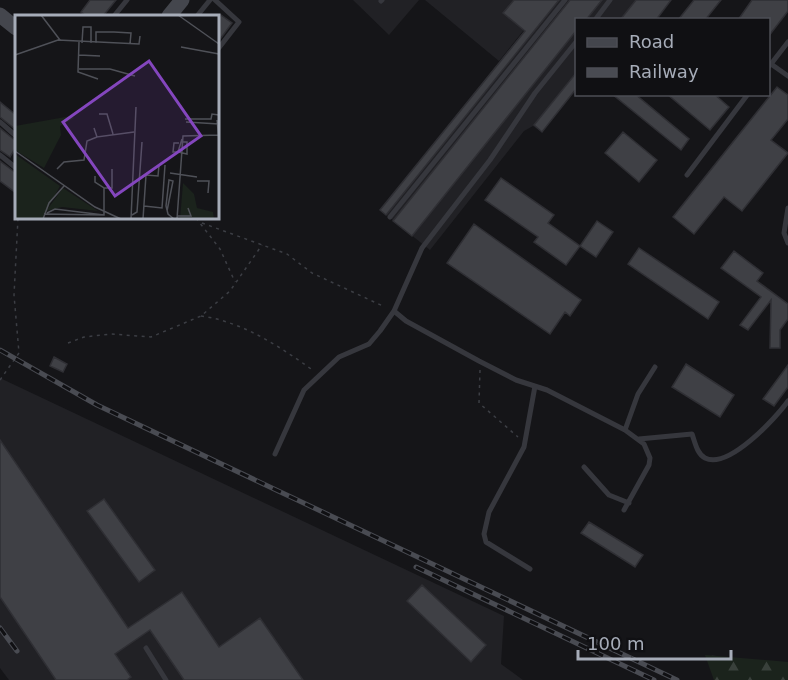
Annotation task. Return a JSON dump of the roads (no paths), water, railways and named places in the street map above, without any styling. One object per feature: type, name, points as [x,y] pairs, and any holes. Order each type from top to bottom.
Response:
[{"type":"main road","points":[[170,15],[182,0]]},
{"type":"main road","points":[[0,15],[15,27]]},
{"type":"lane","points":[[115,15],[127,0]]},
{"type":"lane","points":[[198,15],[210,0]]},
{"type":"lane","points":[[215,0],[239,22],[219,48]]},
{"type":"lane","points":[[390,217],[565,0]]},
{"type":"lane","points":[[596,18],[610,0]]},
{"type":"lane","points":[[788,42],[770,65],[788,76]]},
{"type":"lane","points":[[275,454],[304,390],[339,357],[369,344],[394,311],[422,248],[490,160],[535,93],[575,43]]},
{"type":"lane","points":[[687,175],[746,96]]},
{"type":"lane","points":[[0,122],[15,134]]},
{"type":"lane","points":[[0,155],[15,167]]},
{"type":"lane","points":[[788,208],[784,233],[788,243]]},
{"type":"lane","points":[[394,311],[406,321],[479,361],[535,386],[639,439],[651,458],[644,477],[624,510]]},
{"type":"lane","points":[[625,430],[638,394],[655,367]]},
{"type":"lane","points":[[531,569],[486,542],[484,534],[489,512],[521,456],[530,422],[535,386]]},
{"type":"lane","points":[[639,439],[692,434],[700,454],[707,460],[719,460],[743,446],[771,424],[788,402]]},
{"type":"lane","points":[[584,467],[609,495],[629,503]]},
{"type":"lane","points":[[146,648],[166,680]]},
{"type":"railway","points":[[0,350],[97,405],[677,680]]},
{"type":"railway","points":[[416,567],[654,680]]},
{"type":"railway","points":[[0,628],[17,651]]}]
